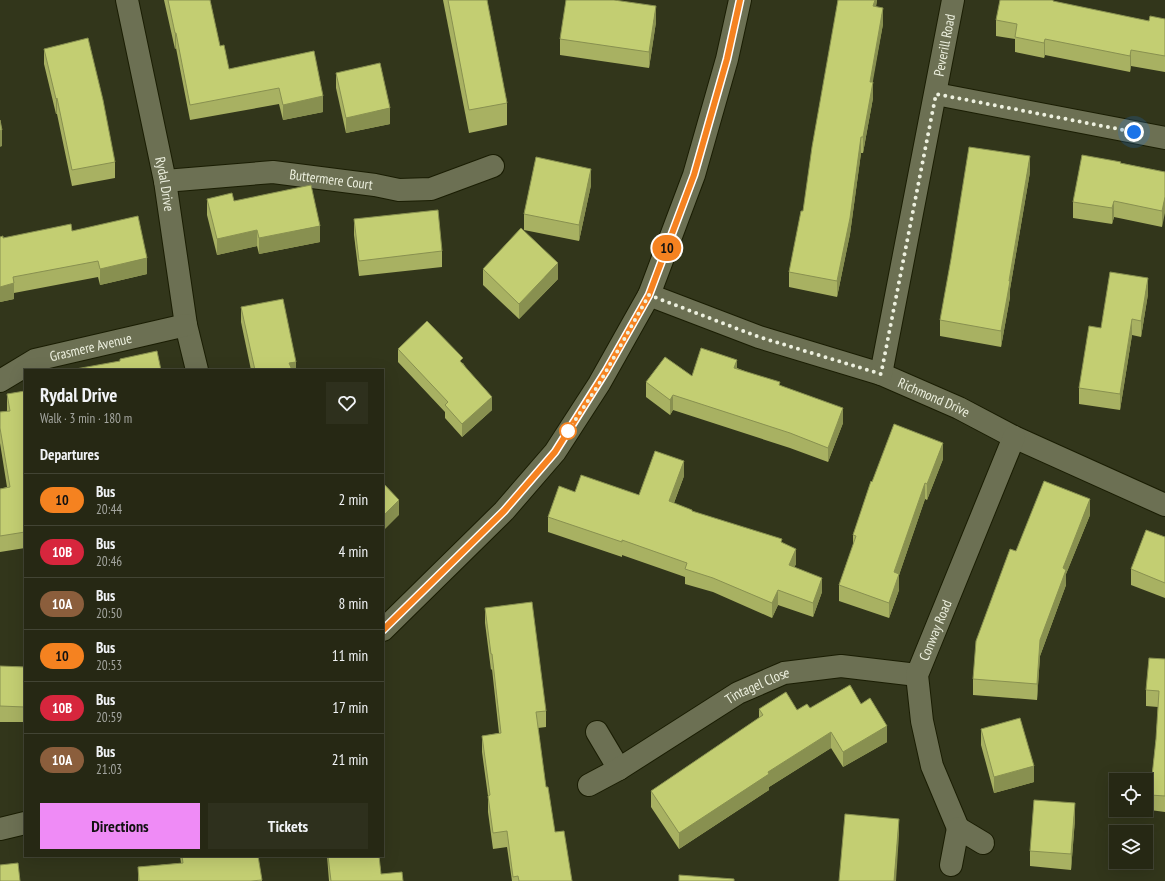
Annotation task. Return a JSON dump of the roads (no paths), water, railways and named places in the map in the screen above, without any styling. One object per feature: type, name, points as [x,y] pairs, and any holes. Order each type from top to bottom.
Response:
[{"type":"street","name":"Rydal Drive","points":[[127,0],[165,181],[186,325],[197,369]]},
{"type":"street","points":[[384,629],[504,511],[555,452],[599,384],[649,295],[694,175],[727,59],[740,0]]},
{"type":"street","name":"Peverill Road","points":[[881,374],[954,0]]},
{"type":"street","points":[[936,94],[1165,138]]},
{"type":"street","name":"Buttermere Court","points":[[165,181],[273,172],[375,185],[399,190],[431,189],[493,166]]},
{"type":"street","name":"Richmond Drive","points":[[649,295],[759,337],[881,374],[959,408],[1014,437],[1165,505]]},
{"type":"street","name":"Grasmere Avenue","points":[[0,380],[35,360],[186,325]]},
{"type":"street","name":"Conway Road","points":[[958,828],[932,766],[922,721],[917,675],[1014,437]]},
{"type":"street","name":"Tintagel Close","points":[[589,785],[619,769],[738,693],[784,673],[840,666],[917,675]]},
{"type":"street","points":[[598,732],[619,769]]},
{"type":"street","points":[[0,829],[24,823]]},
{"type":"street","points":[[951,865],[958,828],[983,843]]}]
